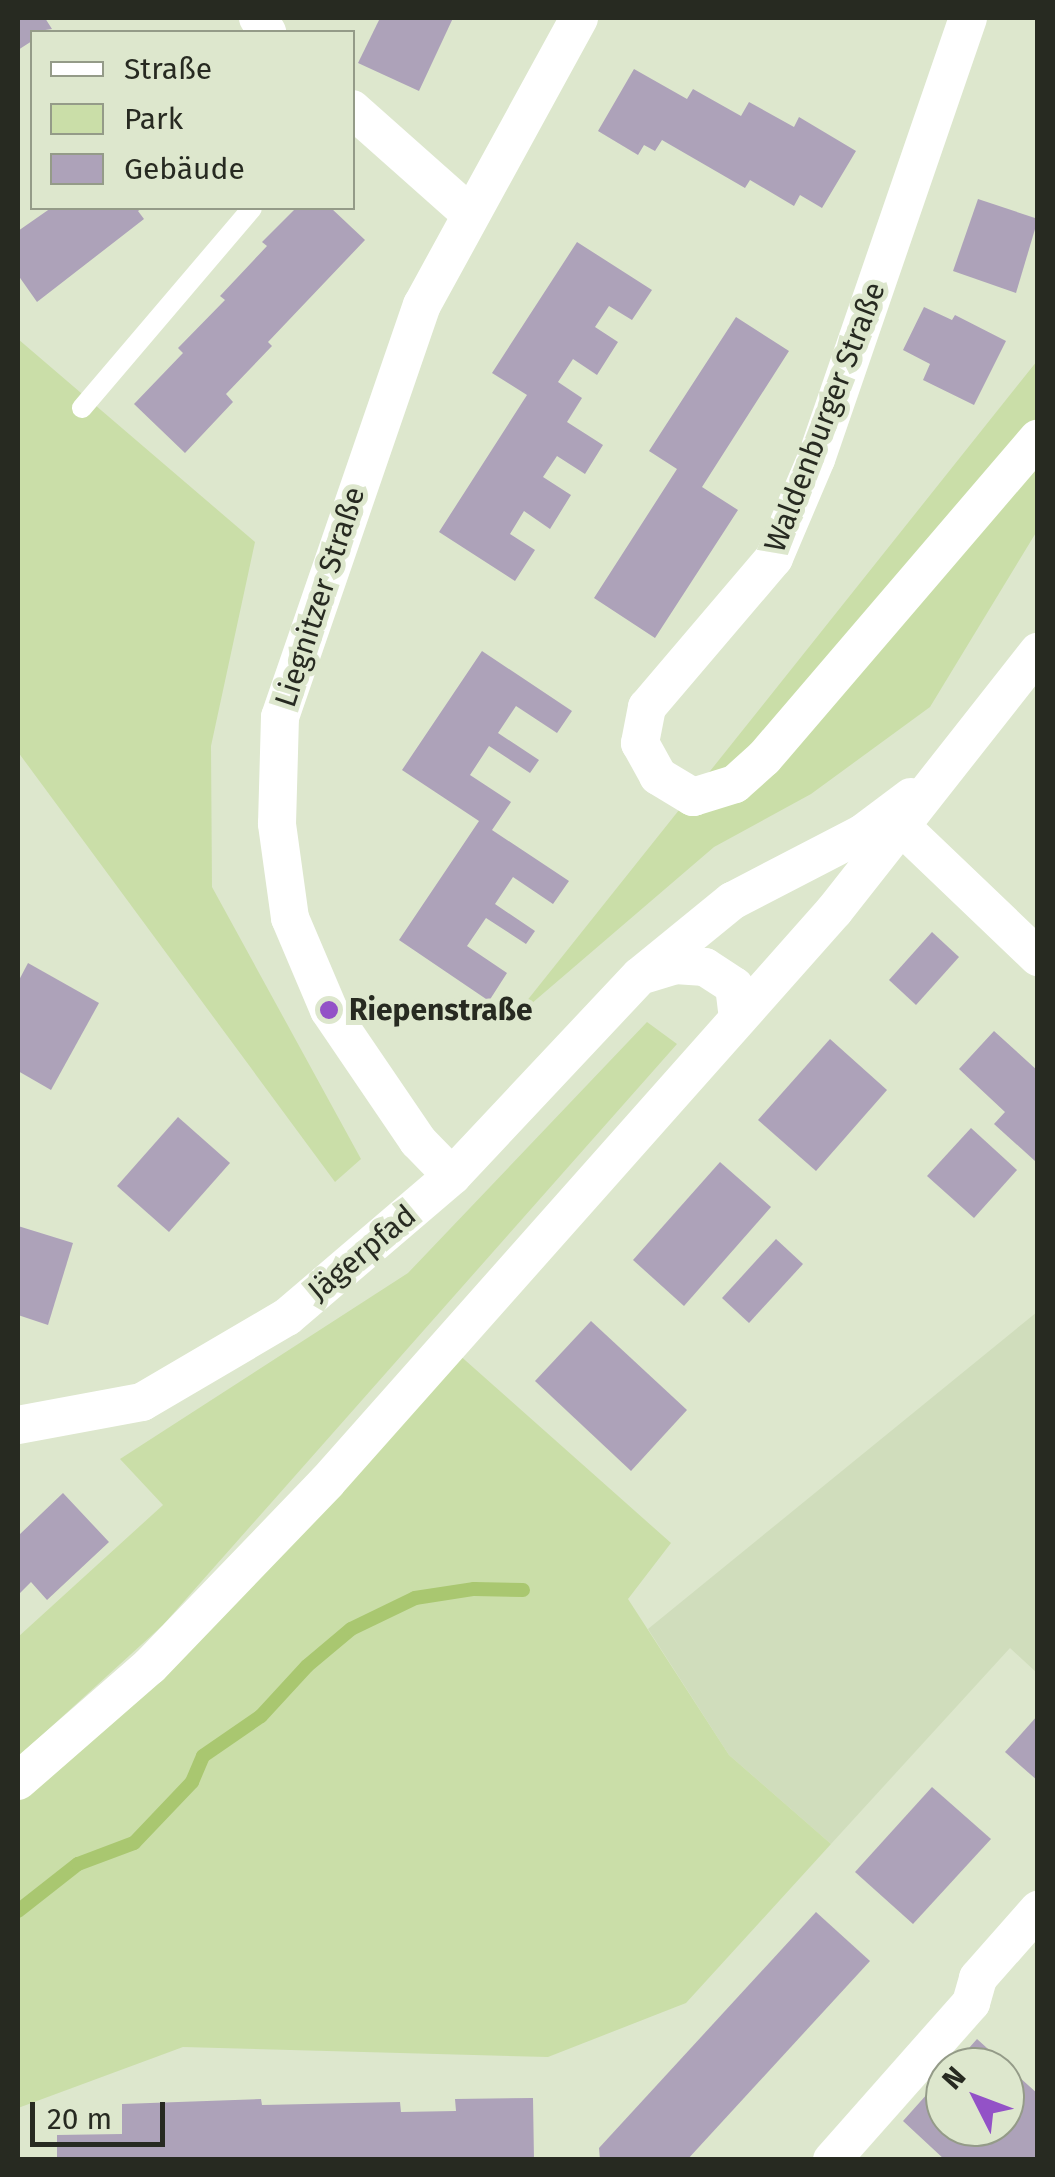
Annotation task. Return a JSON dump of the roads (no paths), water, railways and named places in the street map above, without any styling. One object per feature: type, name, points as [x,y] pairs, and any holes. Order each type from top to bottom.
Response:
[{"type":"street","name":"Liegnitzer Straße","points":[[452,1176],[418,1141],[329,1010],[290,918],[277,824],[280,717],[422,305],[579,18]]},
{"type":"street","name":"Waldenburger Straße","points":[[968,18],[816,458],[774,558],[647,707],[640,742],[658,776],[693,797],[735,784],[764,758],[1038,438]]},
{"type":"street","points":[[355,112],[469,213]]},
{"type":"street","points":[[18,1781],[150,1666],[327,1482],[903,828],[1038,652]]},
{"type":"street","name":"Jägerpfad","points":[[18,1425],[142,1402],[287,1317],[452,1176],[640,976],[732,901],[862,833],[949,768]]},
{"type":"street","points":[[903,828],[1038,957]]},
{"type":"street","points":[[640,976],[675,965],[705,967],[734,986],[738,1018]]},
{"type":"street","points":[[832,2160],[971,2004],[978,1978],[1038,1910]]},
{"type":"lane","points":[[82,408],[250,210]]},
{"type":"waterway","points":[[18,1911],[78,1864],[134,1843],[192,1782],[203,1756],[261,1716],[307,1666],[351,1629],[415,1598],[474,1589],[523,1590]]},
{"type":"place","name":"Riepenstraße","points":[[329,1010]]}]
